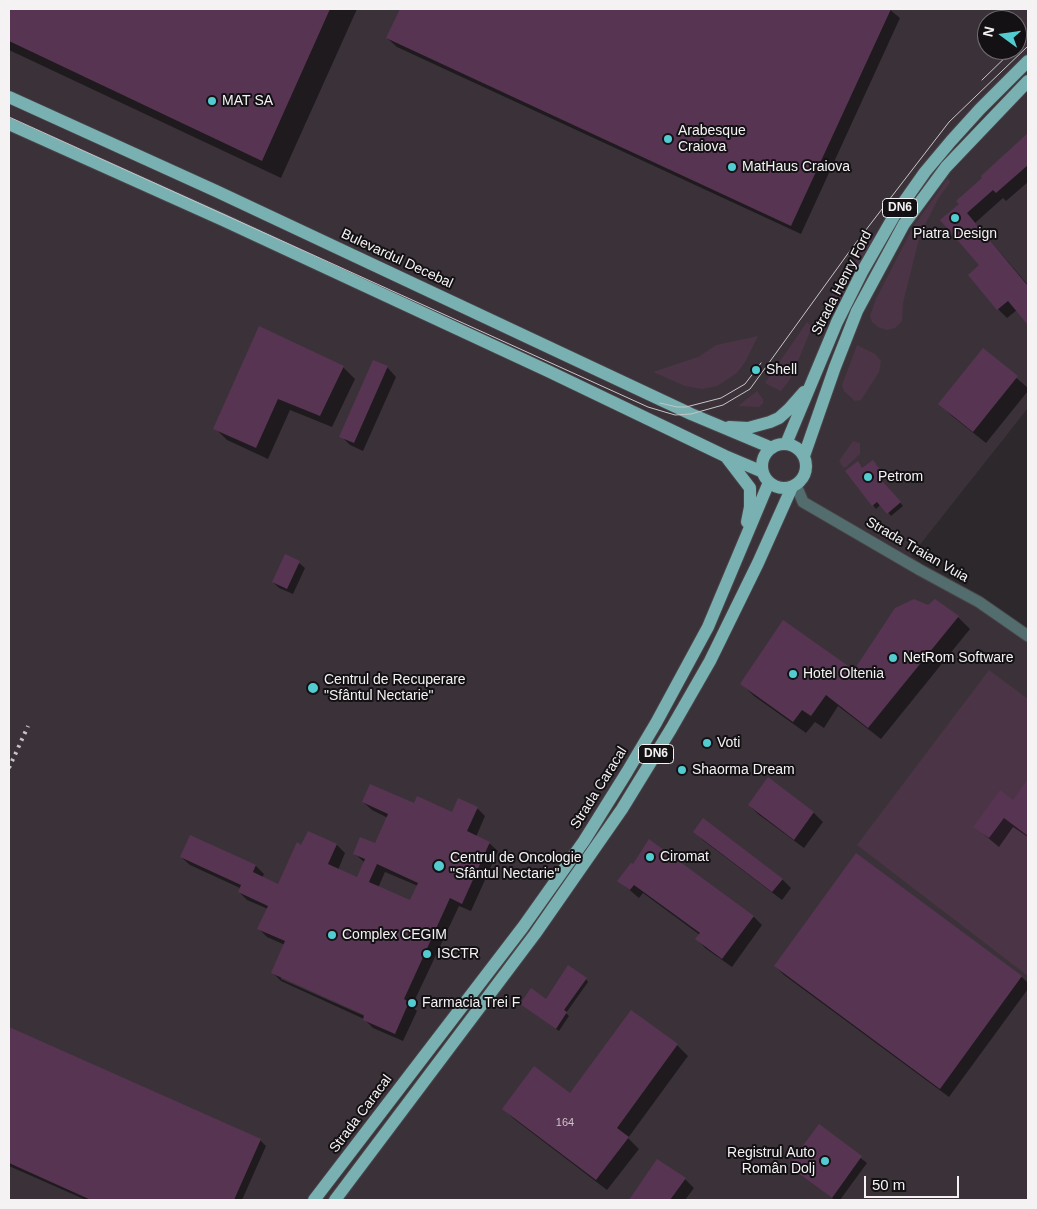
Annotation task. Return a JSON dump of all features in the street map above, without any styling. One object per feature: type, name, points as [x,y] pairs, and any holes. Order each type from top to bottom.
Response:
[{"type":"main road","name":"Strada Henry Ford","points":[[786,444],[848,299],[894,216],[951,141],[1028,61]]},
{"type":"main road","name":"Strada Henry Ford","points":[[804,456],[857,311],[904,224],[946,167],[1028,81]]},
{"type":"main road","name":"Bulevardul Decebal","points":[[9,96],[720,427],[772,448]]},
{"type":"main road","points":[[9,124],[497,347],[725,456],[766,477],[776,487],[784,489],[794,486]]},
{"type":"main road","points":[[720,427],[756,426],[779,418],[797,401],[812,382]]},
{"type":"main road","points":[[772,448],[786,444],[793,446],[804,456]]},
{"type":"main road","name":"DN6","points":[[766,477],[764,458],[772,448]]},
{"type":"main road","points":[[725,456],[750,488],[750,507],[739,553]]},
{"type":"main road","name":"DN6","points":[[794,486],[806,474],[804,456]]},
{"type":"main road","name":"Strada Caracal","points":[[314,1200],[523,927],[584,841],[656,723],[708,627],[739,553],[766,477]]},
{"type":"main road","name":"Strada Caracal","points":[[335,1200],[535,934],[622,809],[671,729],[710,660],[794,486]]},
{"type":"street","name":"Strada Traian Vuia","points":[[794,486],[802,502],[979,602],[1028,636]]},
{"type":"shaded area","points":[[9,9],[1028,9],[1028,408],[911,556],[1028,636],[1028,1200],[9,1200]]},
{"type":"shaded area","points":[[948,178],[950,182],[938,199],[920,235],[903,303],[902,321],[895,328],[887,330],[878,327],[872,322],[870,316],[876,299],[913,227]]},
{"type":"shaded area","points":[[883,223],[838,304],[828,299]]},
{"type":"shaded area","points":[[807,322],[812,327],[791,378],[781,391],[765,383]]},
{"type":"shaded area","points":[[758,336],[745,362],[737,373],[717,386],[702,389],[685,386],[653,372],[698,357],[716,345]]},
{"type":"shaded area","points":[[857,345],[875,354],[881,361],[879,372],[861,400],[855,401],[844,391],[842,385]]},
{"type":"shaded area","points":[[757,391],[763,399],[763,403],[759,407],[738,406]]},
{"type":"shaded area","points":[[853,441],[860,443],[860,454],[846,467],[843,467],[839,461]]},
{"type":"shaded area","points":[[989,670],[1028,699],[1028,976],[857,845]]},
{"type":"building","name":"MAT SA","points":[[9,9],[330,9],[262,161],[9,41]]},
{"type":"building","points":[[400,9],[891,9],[791,226],[386,38]]},
{"type":"building","points":[[1028,133],[1028,165],[996,193],[993,190],[967,213],[1028,286],[1028,325],[1008,301],[997,310],[968,275],[979,265],[940,220],[959,204],[956,201],[982,178],[981,176]]},
{"type":"building","points":[[259,326],[344,366],[320,416],[278,399],[256,448],[213,429]]},
{"type":"building","points":[[983,348],[1018,376],[973,432],[938,404]]},
{"type":"building","points":[[373,360],[388,366],[354,443],[339,437]]},
{"type":"building","points":[[873,460],[883,473],[879,477],[901,502],[887,514],[877,502],[872,506],[845,471],[858,461],[862,468]]},
{"type":"building","points":[[285,554],[300,561],[287,589],[272,582]]},
{"type":"building","points":[[914,599],[928,605],[935,599],[959,616],[868,728],[826,695],[811,716],[802,710],[793,722],[740,684],[783,620],[854,670],[895,608]]},
{"type":"building","points":[[768,777],[814,812],[794,840],[748,805]]},
{"type":"building","points":[[1028,779],[1028,836],[1004,818],[989,838],[973,827],[1000,790],[1013,800]]},
{"type":"building","points":[[370,784],[414,803],[417,796],[452,812],[458,798],[478,807],[467,831],[490,842],[462,904],[450,898],[404,999],[409,1002],[395,1034],[363,1020],[364,1015],[271,973],[285,941],[257,929],[268,906],[238,892],[241,885],[180,857],[190,835],[256,865],[253,872],[278,884],[297,842],[301,845],[308,831],[337,844],[328,864],[357,877],[365,859],[353,854],[360,837],[375,843],[388,814],[362,802]],"holes":[[[377,864],[418,883],[410,900],[369,882]]]},
{"type":"building","points":[[703,818],[783,879],[772,892],[693,832]]},
{"type":"building","points":[[649,839],[754,916],[722,959],[695,939],[700,933],[634,885],[630,890],[617,881],[631,863],[633,864]]},
{"type":"building","points":[[856,853],[1022,976],[940,1089],[774,966]]},
{"type":"building","points":[[568,965],[587,978],[564,1010],[567,1012],[556,1029],[520,1004],[531,988],[546,999]]},
{"type":"building","points":[[631,1010],[678,1044],[617,1128],[629,1137],[596,1180],[502,1109],[534,1066],[570,1093]]},
{"type":"building","points":[[9,1027],[261,1139],[234,1200],[91,1200],[9,1163]]},
{"type":"building","name":"Registrul Auto Român Dolj","points":[[819,1124],[862,1156],[832,1198],[788,1166]]},
{"type":"building","points":[[657,1159],[686,1178],[670,1200],[629,1200]]},
{"type":"tram line","points":[[9,117],[648,407],[675,415],[691,414],[723,405],[750,389],[852,248],[949,122],[1028,46]]},
{"type":"tram line","points":[[982,80],[1003,60]]},
{"type":"tram line","points":[[660,403],[686,407],[721,398],[745,384],[761,363]]},
{"type":"railway","points":[[9,768],[28,726]]},
{"type":"place","name":"MAT SA","points":[[212,101]]},
{"type":"place","name":"Arabesque Craiova","points":[[668,139]]},
{"type":"place","name":"MatHaus Craiova","points":[[732,167]]},
{"type":"place","name":"Piatra Design","points":[[955,218]]},
{"type":"place","name":"Shell","points":[[756,370]]},
{"type":"place","name":"Petrom","points":[[868,477]]},
{"type":"place","name":"NetRom Software","points":[[893,658]]},
{"type":"place","name":"Hotel Oltenia","points":[[793,674]]},
{"type":"place","name":"Centrul de Recuperare \"Sfântul Nectarie\"","points":[[313,688]]},
{"type":"place","name":"Voti","points":[[707,743]]},
{"type":"place","name":"Shaorma Dream","points":[[682,770]]},
{"type":"place","name":"Ciromat","points":[[650,857]]},
{"type":"place","name":"Centrul de Oncologie \"Sfântul Nectarie\"","points":[[439,866]]},
{"type":"place","name":"Complex CEGIM","points":[[332,935]]},
{"type":"place","name":"ISCTR","points":[[427,954]]},
{"type":"place","name":"Farmacia Trei F","points":[[412,1003]]},
{"type":"place","name":"Registrul Auto Român Dolj","points":[[825,1161]]}]
